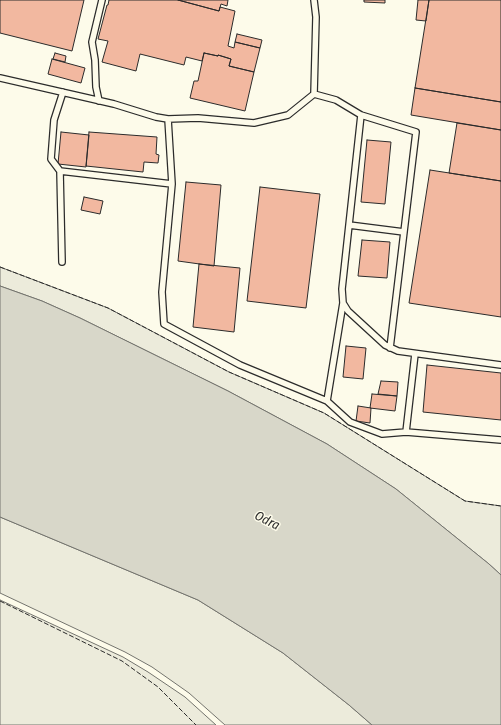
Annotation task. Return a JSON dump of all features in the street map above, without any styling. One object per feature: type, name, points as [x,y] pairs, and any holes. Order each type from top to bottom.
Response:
[{"type":"lane","points":[[99,101],[96,87],[95,60],[92,42],[102,0]]},
{"type":"lane","points":[[0,78],[99,101],[156,117],[198,118],[254,123],[288,115],[314,94],[316,17],[314,0]]},
{"type":"lane","points":[[62,262],[60,171],[50,159],[54,120],[63,92]]},
{"type":"lane","points":[[314,94],[336,100],[361,115],[416,132],[390,348]]},
{"type":"lane","points":[[327,401],[343,303],[342,289],[361,115]]},
{"type":"lane","points":[[168,118],[172,184],[162,292],[164,324],[240,365],[327,401],[350,422],[382,434],[406,432],[501,440]]},
{"type":"lane","points":[[60,171],[172,184]]},
{"type":"lane","points":[[349,225],[404,232]]},
{"type":"lane","points":[[343,303],[348,312],[390,348],[415,354],[501,365]]},
{"type":"lane","points":[[406,432],[415,354]]},
{"type":"shaded area","points":[[0,267],[108,308],[229,372],[324,413],[465,501],[501,506],[501,575],[396,489],[327,444],[228,391],[80,318],[42,301],[0,286]]},
{"type":"shaded area","points":[[0,517],[198,600],[283,653],[372,725],[225,725],[189,693],[152,667],[125,652],[0,593]]},
{"type":"shaded area","points":[[0,600],[123,657],[185,697],[216,725],[0,725]]},
{"type":"water","name":"Odra","points":[[0,286],[42,301],[80,318],[228,391],[327,444],[396,489],[489,564],[501,575],[501,725],[372,725],[283,653],[198,600],[0,517]]},
{"type":"building","points":[[0,0],[84,0],[72,51],[0,33]]},
{"type":"building","points":[[109,0],[178,0],[219,11],[220,7],[235,11],[228,46],[234,48],[235,42],[260,48],[254,72],[229,66],[231,59],[204,53],[202,61],[186,57],[184,65],[140,54],[136,71],[102,62],[108,41],[98,39]]},
{"type":"building","points":[[178,0],[228,0],[227,6],[221,4],[219,11]]},
{"type":"building","points":[[364,0],[385,0],[385,3],[364,2]]},
{"type":"building","points":[[418,0],[429,0],[426,21],[416,20]]},
{"type":"building","points":[[429,0],[501,0],[501,102],[415,88]]},
{"type":"building","points":[[237,34],[262,40],[260,48],[235,42]]},
{"type":"building","points":[[55,53],[66,56],[65,62],[53,59]]},
{"type":"building","points":[[204,53],[231,59],[229,66],[254,72],[245,111],[190,98],[194,81],[198,81]]},
{"type":"building","points":[[52,59],[85,68],[81,83],[48,74]]},
{"type":"building","points":[[415,88],[501,102],[501,130],[411,115]]},
{"type":"building","points":[[457,123],[501,130],[501,181],[449,173]]},
{"type":"building","points":[[61,132],[89,135],[86,167],[58,164]]},
{"type":"building","points":[[89,132],[157,137],[156,154],[159,155],[158,163],[144,162],[143,172],[86,166]]},
{"type":"building","points":[[367,140],[391,142],[385,204],[361,202]]},
{"type":"building","points":[[430,170],[501,181],[501,317],[409,303]]},
{"type":"building","points":[[186,182],[221,185],[214,266],[178,261]]},
{"type":"building","points":[[260,187],[320,194],[306,308],[247,301]]},
{"type":"building","points":[[84,197],[103,201],[100,214],[81,210]]},
{"type":"building","points":[[362,240],[390,242],[387,278],[358,276]]},
{"type":"building","points":[[199,264],[240,268],[234,332],[193,327]]},
{"type":"building","points":[[346,346],[366,348],[363,379],[343,377]]},
{"type":"building","points":[[427,365],[501,373],[501,420],[423,412]]},
{"type":"building","points":[[381,381],[398,382],[397,396],[378,394]]},
{"type":"building","points":[[372,394],[397,396],[395,411],[370,408]]},
{"type":"building","points":[[358,406],[371,408],[370,423],[356,421]]},
{"type":"fence","points":[[0,267],[108,308],[229,372],[324,413],[465,501],[501,506]]},
{"type":"fence","points":[[0,601],[122,661],[158,687],[196,725]]}]
